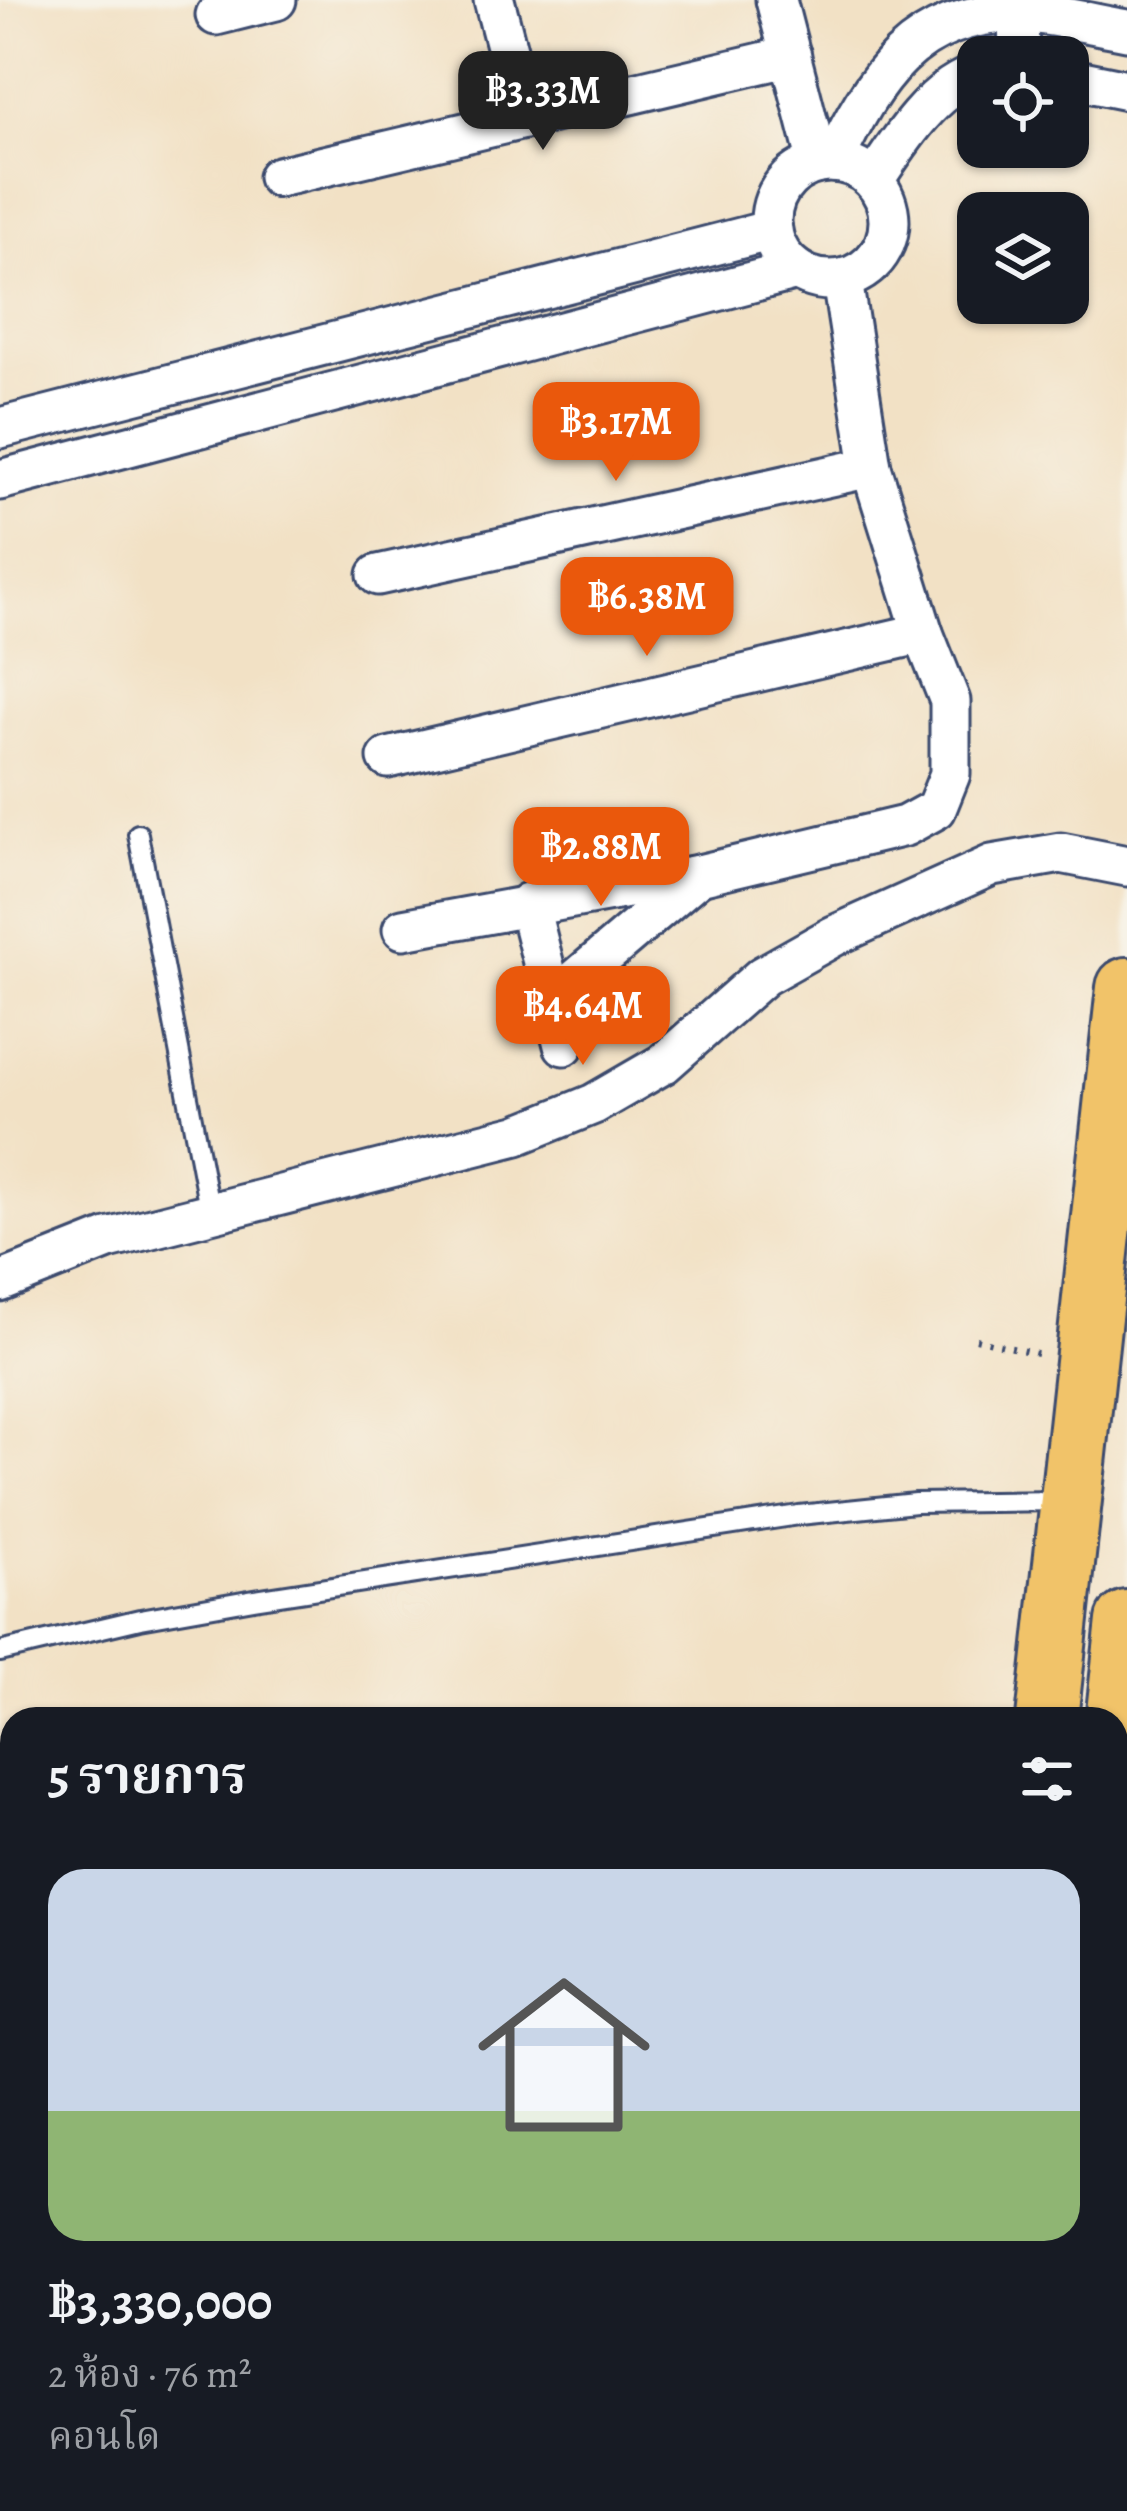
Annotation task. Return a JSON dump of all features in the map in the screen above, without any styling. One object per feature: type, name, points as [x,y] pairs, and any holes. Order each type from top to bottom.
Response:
[{"type":"main road","points":[[1048,1707],[1127,988]]},
{"type":"main road","points":[[1117,1707],[1127,1622]]},
{"type":"street","points":[[216,15],[275,0]]},
{"type":"street","points":[[494,0],[525,119]]},
{"type":"street","points":[[776,0],[825,162]]},
{"type":"street","points":[[825,162],[866,94],[906,52],[949,22],[1018,13],[1127,30]]},
{"type":"street","points":[[1018,13],[1019,36]]},
{"type":"street","points":[[278,177],[790,56]]},
{"type":"street","points":[[1089,82],[1127,90]]},
{"type":"street","points":[[874,180],[928,108],[957,84]]},
{"type":"street","points":[[825,162],[855,166],[874,180],[889,208],[888,239],[870,266],[842,280],[818,280],[796,270],[780,253],[772,230],[772,208],[782,187],[798,172],[825,162]]},
{"type":"street","points":[[0,428],[772,230]]},
{"type":"street","points":[[0,480],[796,270]]},
{"type":"street","points":[[403,929],[700,874],[905,826],[936,809],[950,774],[950,701],[923,633],[871,466],[842,280]]},
{"type":"street","points":[[274,358],[287,404]]},
{"type":"street","points":[[378,575],[871,466]]},
{"type":"street","points":[[388,758],[923,633]]},
{"type":"street","points":[[0,1282],[108,1239],[517,1135],[594,1104],[663,1064],[763,976],[834,936],[992,865],[1061,853],[1127,866]]},
{"type":"street","points":[[551,1001],[700,874]]},
{"type":"street","points":[[528,903],[564,1045]]},
{"type":"lane","points":[[138,834],[210,1213]]},
{"type":"lane","points":[[0,1652],[231,1603],[799,1516],[915,1503],[1071,1501]]},
{"type":"path","points":[[976,1339],[1085,1366]]}]
